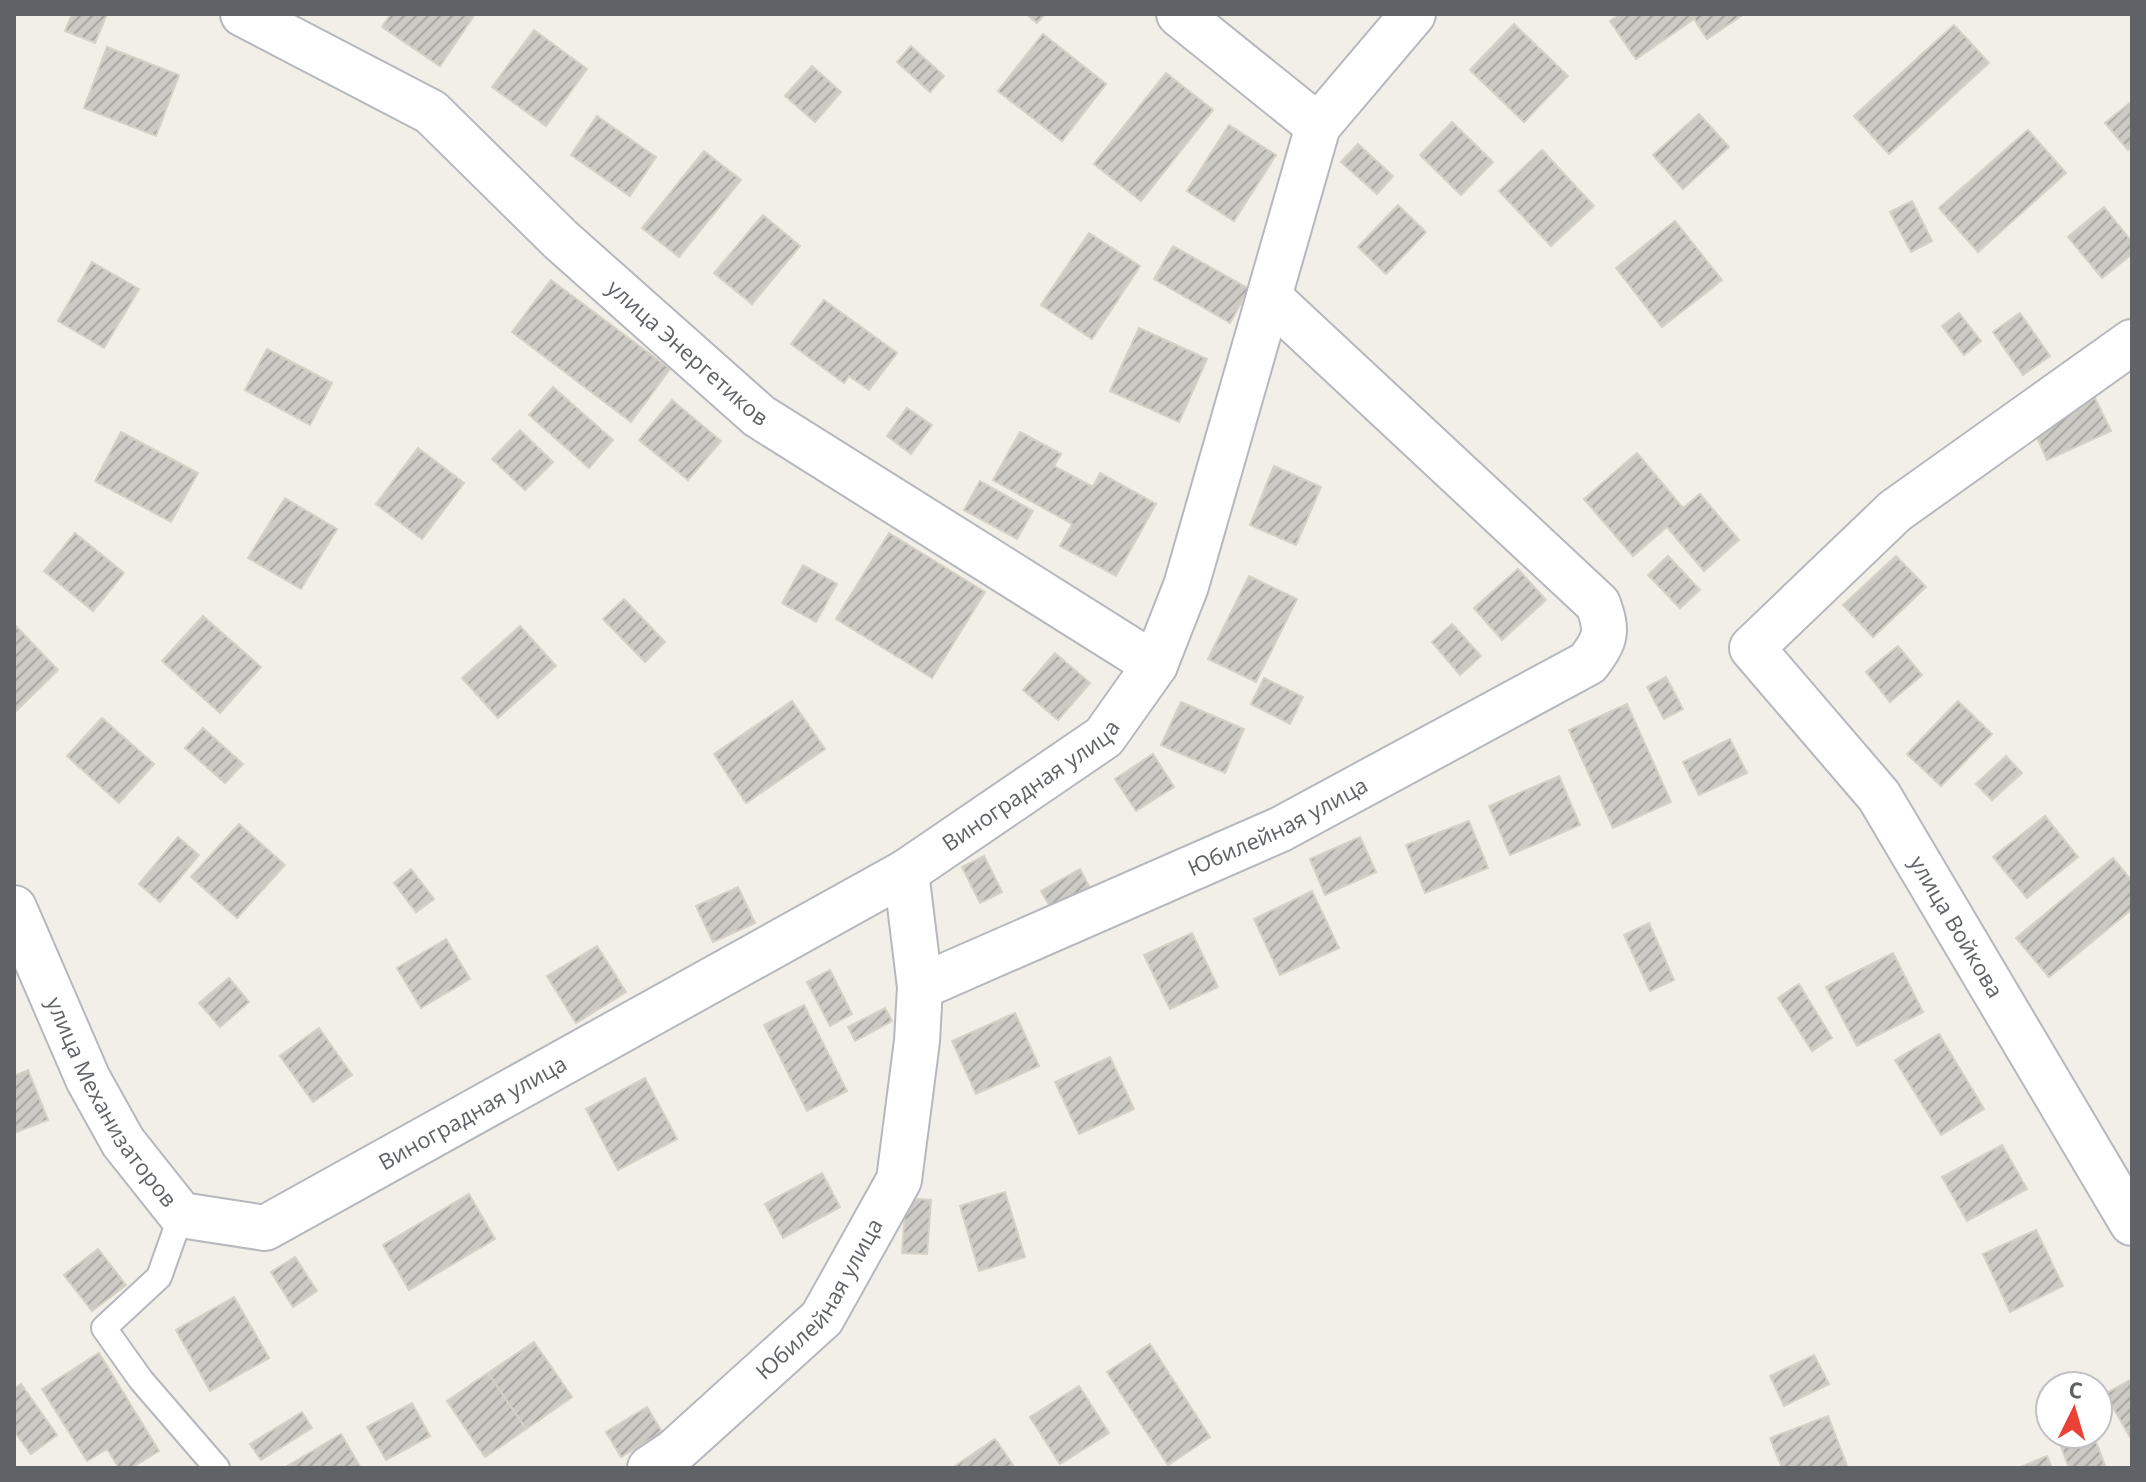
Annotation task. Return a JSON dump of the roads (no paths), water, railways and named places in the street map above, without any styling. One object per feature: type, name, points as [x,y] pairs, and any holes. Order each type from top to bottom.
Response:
[{"type":"street","name":"улица Энергетиков","points":[[243,14],[431,112],[561,240],[759,416],[1155,665]]},
{"type":"street","points":[[1179,14],[1318,126]]},
{"type":"street","name":"Виноградная улица","points":[[265,1228],[906,872],[1104,737],[1155,665],[1186,586],[1318,126],[1413,14]]},
{"type":"street","name":"Юбилейная улица","points":[[920,987],[1281,829],[1588,663],[1601,646],[1606,627],[1598,604],[1269,297]]},
{"type":"street","name":"улица Войкова","points":[[2132,342],[1895,511],[1752,648],[1879,796],[2132,1223]]},
{"type":"street","name":"Юбилейная улица","points":[[650,1468],[674,1452],[822,1318],[899,1180],[917,1041],[920,987],[906,872]]},
{"type":"street","name":"улица Механизаторов","points":[[14,908],[88,1079],[123,1142],[181,1215],[265,1228]]},
{"type":"lane","points":[[181,1215],[159,1277],[104,1328],[141,1380],[217,1468]]}]
